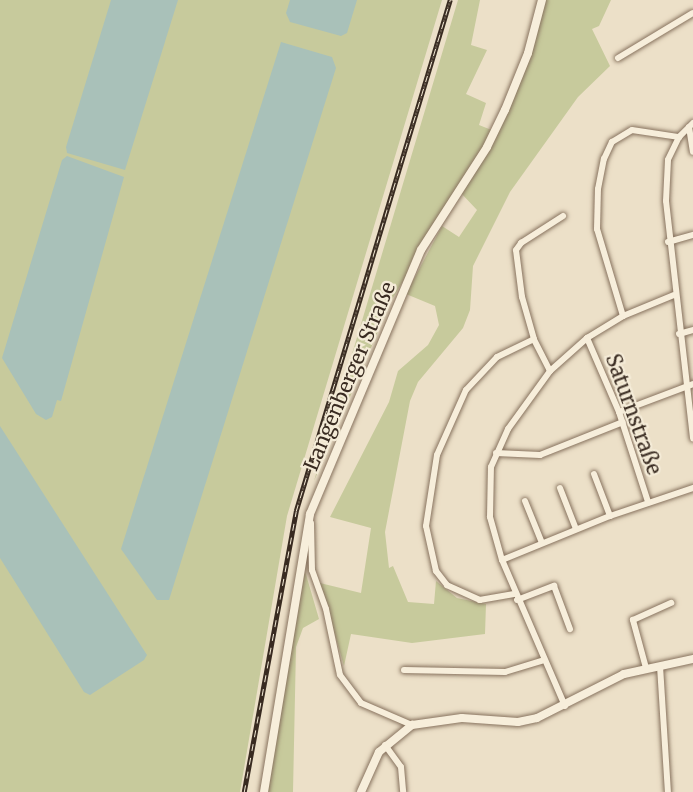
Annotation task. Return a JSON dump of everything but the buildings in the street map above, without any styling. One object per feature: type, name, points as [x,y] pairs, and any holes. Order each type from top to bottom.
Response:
[{"type":"main road","name":"Langenberger Straße","points":[[264,792],[310,514],[421,250],[487,147],[505,110],[528,53],[542,0]]},
{"type":"street","points":[[618,58],[693,13]]},
{"type":"street","points":[[691,125],[679,137],[666,168],[668,242],[679,334],[689,385],[693,438]]},
{"type":"street","points":[[691,125],[693,152]]},
{"type":"street","points":[[622,316],[597,229],[598,189],[604,159],[612,142],[632,130],[679,137]]},
{"type":"street","points":[[550,370],[534,339],[522,297],[516,250],[521,243],[563,216]]},
{"type":"street","points":[[668,242],[693,235]]},
{"type":"street","points":[[564,705],[542,660],[502,560],[489,501],[496,453],[526,399],[550,370],[587,338],[622,316],[674,295]]},
{"type":"street","points":[[679,334],[693,330]]},
{"type":"street","name":"Saturnstraße","points":[[587,338],[619,412],[648,501]]},
{"type":"street","points":[[534,339],[497,357],[466,390],[437,455],[426,526],[436,571],[447,585],[480,600],[516,597],[555,586],[570,629]]},
{"type":"street","points":[[619,412],[689,385]]},
{"type":"street","points":[[496,453],[540,455],[622,422]]},
{"type":"street","points":[[594,474],[610,516]]},
{"type":"street","points":[[560,488],[576,529]]},
{"type":"street","points":[[502,560],[648,501],[693,488]]},
{"type":"street","points":[[525,501],[542,543]]},
{"type":"street","points":[[310,514],[312,570],[337,667],[350,691],[372,710],[398,716],[412,725]]},
{"type":"street","points":[[646,668],[633,620],[671,603]]},
{"type":"street","points":[[361,792],[369,770],[385,746],[412,725],[462,718],[518,722],[564,705],[624,674],[693,659]]},
{"type":"street","points":[[404,670],[505,672],[542,660]]},
{"type":"street","points":[[660,666],[668,792]]},
{"type":"street","points":[[385,746],[400,767],[404,792]]},
{"type":"green space","points":[[0,0],[442,0],[287,516],[240,792],[0,792]]},
{"type":"green space","points":[[458,0],[480,0],[471,45],[487,50],[466,94],[486,103],[479,125],[494,131],[391,301],[314,481]]},
{"type":"green space","points":[[542,0],[611,0],[599,26],[592,29],[610,66],[578,97],[510,192],[473,266],[470,310],[463,328],[418,382],[410,401],[385,532],[389,568],[393,566],[408,602],[434,604],[436,581],[457,598],[486,604],[485,634],[412,643],[351,634],[344,666],[320,583],[361,593],[371,528],[330,517],[389,402],[398,371],[428,345],[439,325],[435,306],[406,294],[442,226],[459,237],[477,210],[460,192],[496,132]]},
{"type":"green space","points":[[305,571],[319,619],[303,628],[296,647],[293,792],[266,792]]},
{"type":"water","points":[[111,0],[178,0],[125,170],[67,153],[66,147]]},
{"type":"water","points":[[290,0],[357,0],[347,33],[341,36],[290,22],[286,13]]},
{"type":"water","points":[[281,42],[332,57],[336,68],[169,600],[157,600],[121,549]]},
{"type":"water","points":[[67,156],[124,177],[61,401],[57,400],[52,417],[46,420],[36,414],[2,358],[62,160]]},
{"type":"water","points":[[0,426],[147,655],[144,660],[90,695],[84,692],[0,558]]},
{"type":"railway","points":[[244,792],[296,511],[450,0]]}]
